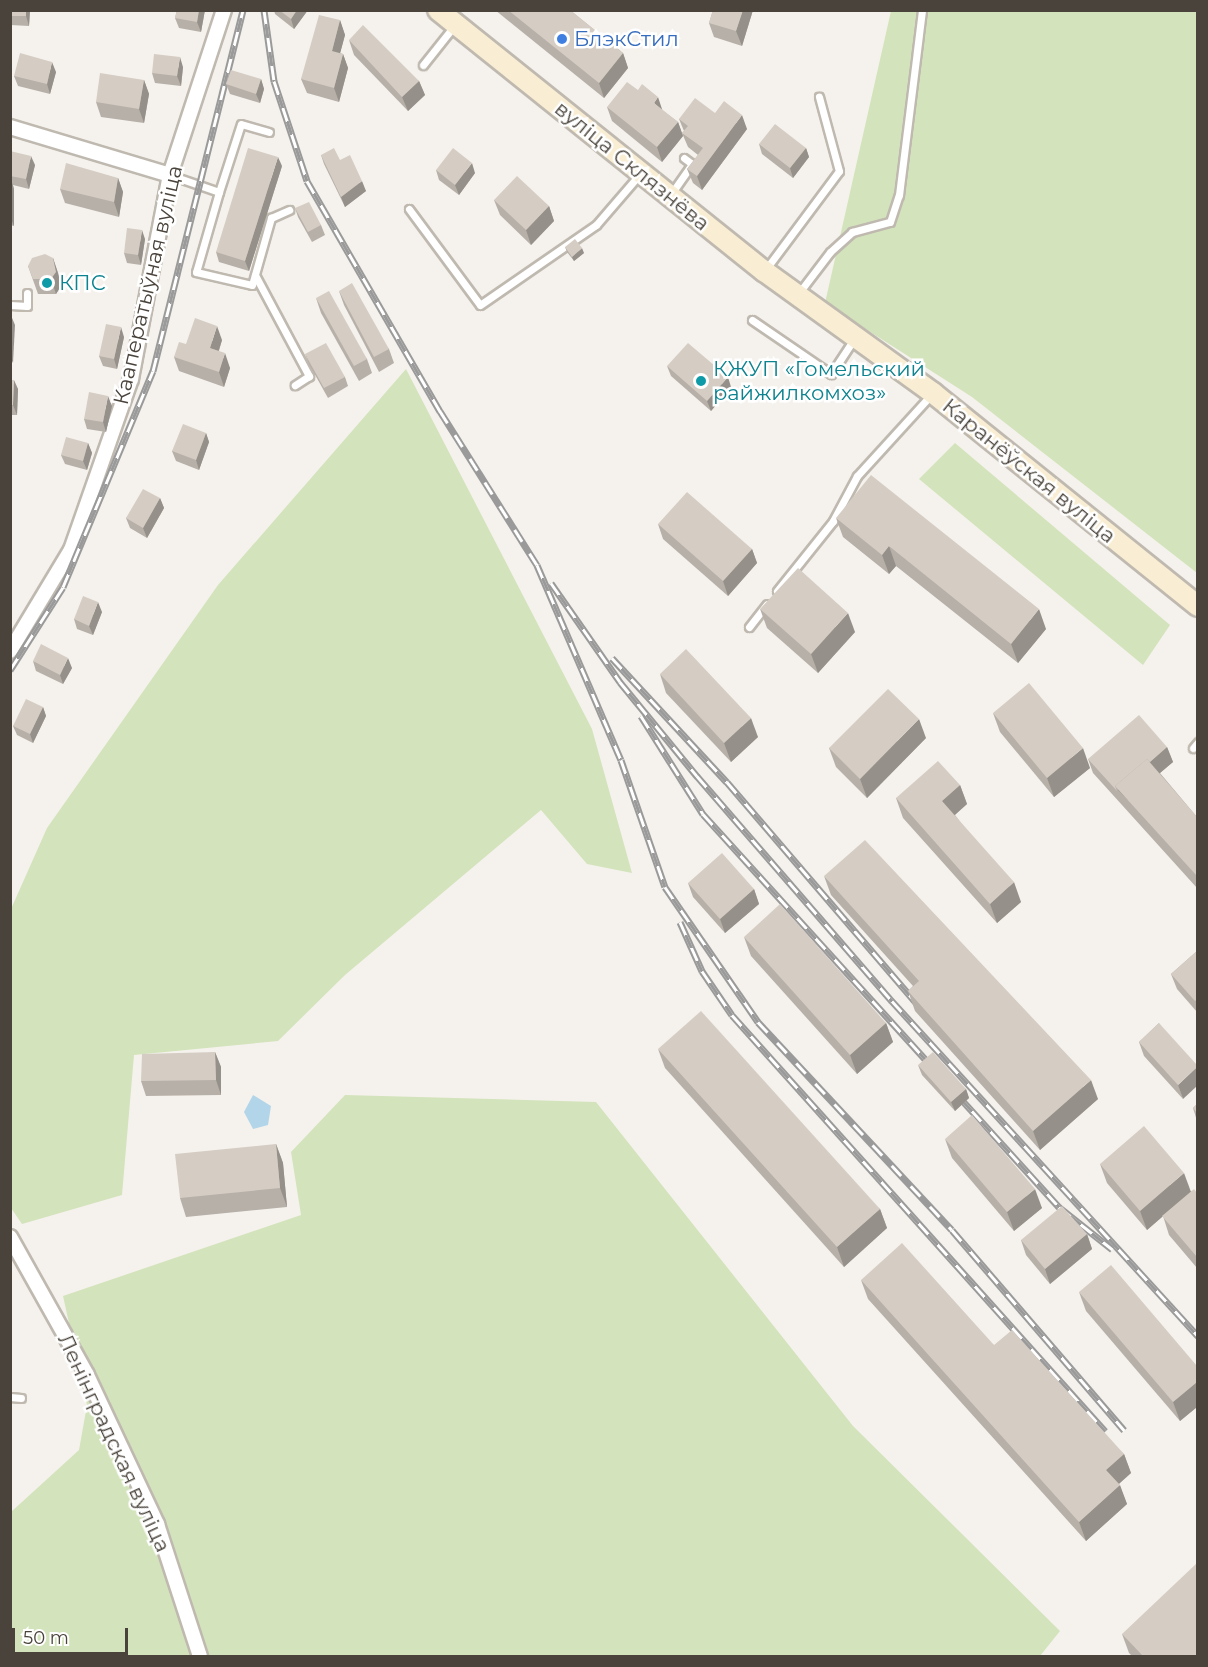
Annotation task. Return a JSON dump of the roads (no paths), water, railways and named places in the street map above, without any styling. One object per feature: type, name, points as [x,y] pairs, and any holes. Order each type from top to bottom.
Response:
[{"type":"main road","name":"вуліца Склязнёва","points":[[438,10],[764,271],[829,318]]},
{"type":"main road","name":"Каранёўская вуліца","points":[[829,318],[854,339],[933,393],[1197,606]]},
{"type":"street","name":"Кааператыўная вуліца","points":[[10,651],[71,550],[131,379],[170,175],[224,10]]},
{"type":"street","points":[[10,128],[170,175]]},
{"type":"street","name":"Ленінградская вуліца","points":[[10,1237],[87,1375],[157,1524],[200,1656]]},
{"type":"lane","points":[[798,296],[830,252],[852,232],[890,222],[899,195],[922,10]]},
{"type":"lane","points":[[423,65],[456,24]]},
{"type":"lane","points":[[764,271],[839,171],[819,97]]},
{"type":"lane","points":[[270,132],[242,124],[196,272],[252,285],[271,218],[289,210]]},
{"type":"lane","points":[[670,196],[692,164],[684,158]]},
{"type":"lane","points":[[409,209],[480,305],[596,225],[640,173]]},
{"type":"lane","points":[[170,175],[219,192]]},
{"type":"lane","points":[[255,275],[309,376],[295,385]]},
{"type":"lane","points":[[10,305],[27,306],[27,293]]},
{"type":"lane","points":[[752,320],[831,374],[854,339]]},
{"type":"lane","points":[[749,627],[833,521],[857,477],[933,393]]},
{"type":"lane","points":[[10,1397],[21,1398]]},
{"type":"water","points":[[253,1095],[271,1106],[268,1125],[253,1129],[244,1112]]},
{"type":"railway","points":[[10,670],[63,587],[153,371],[243,10]]},
{"type":"railway","points":[[264,10],[274,81],[307,181],[440,411],[537,565],[621,760],[665,887],[758,1022],[952,1230],[1124,1430]]},
{"type":"railway","points":[[551,583],[620,682],[697,776],[892,1001],[1198,1336]]},
{"type":"railway","points":[[612,658],[727,782],[919,1006]]},
{"type":"railway","points":[[641,716],[703,814],[935,1070]]},
{"type":"railway","points":[[680,922],[702,971],[732,1015],[1105,1431]]},
{"type":"railway","points":[[953,1090],[1059,1207],[1112,1249]]},
{"type":"place","name":"БлэкСтил","points":[[562,39]]},
{"type":"place","name":"КПС","points":[[47,283]]},
{"type":"place","name":"КЖУП «Гомельский райжилкомхоз»","points":[[701,381]]}]
